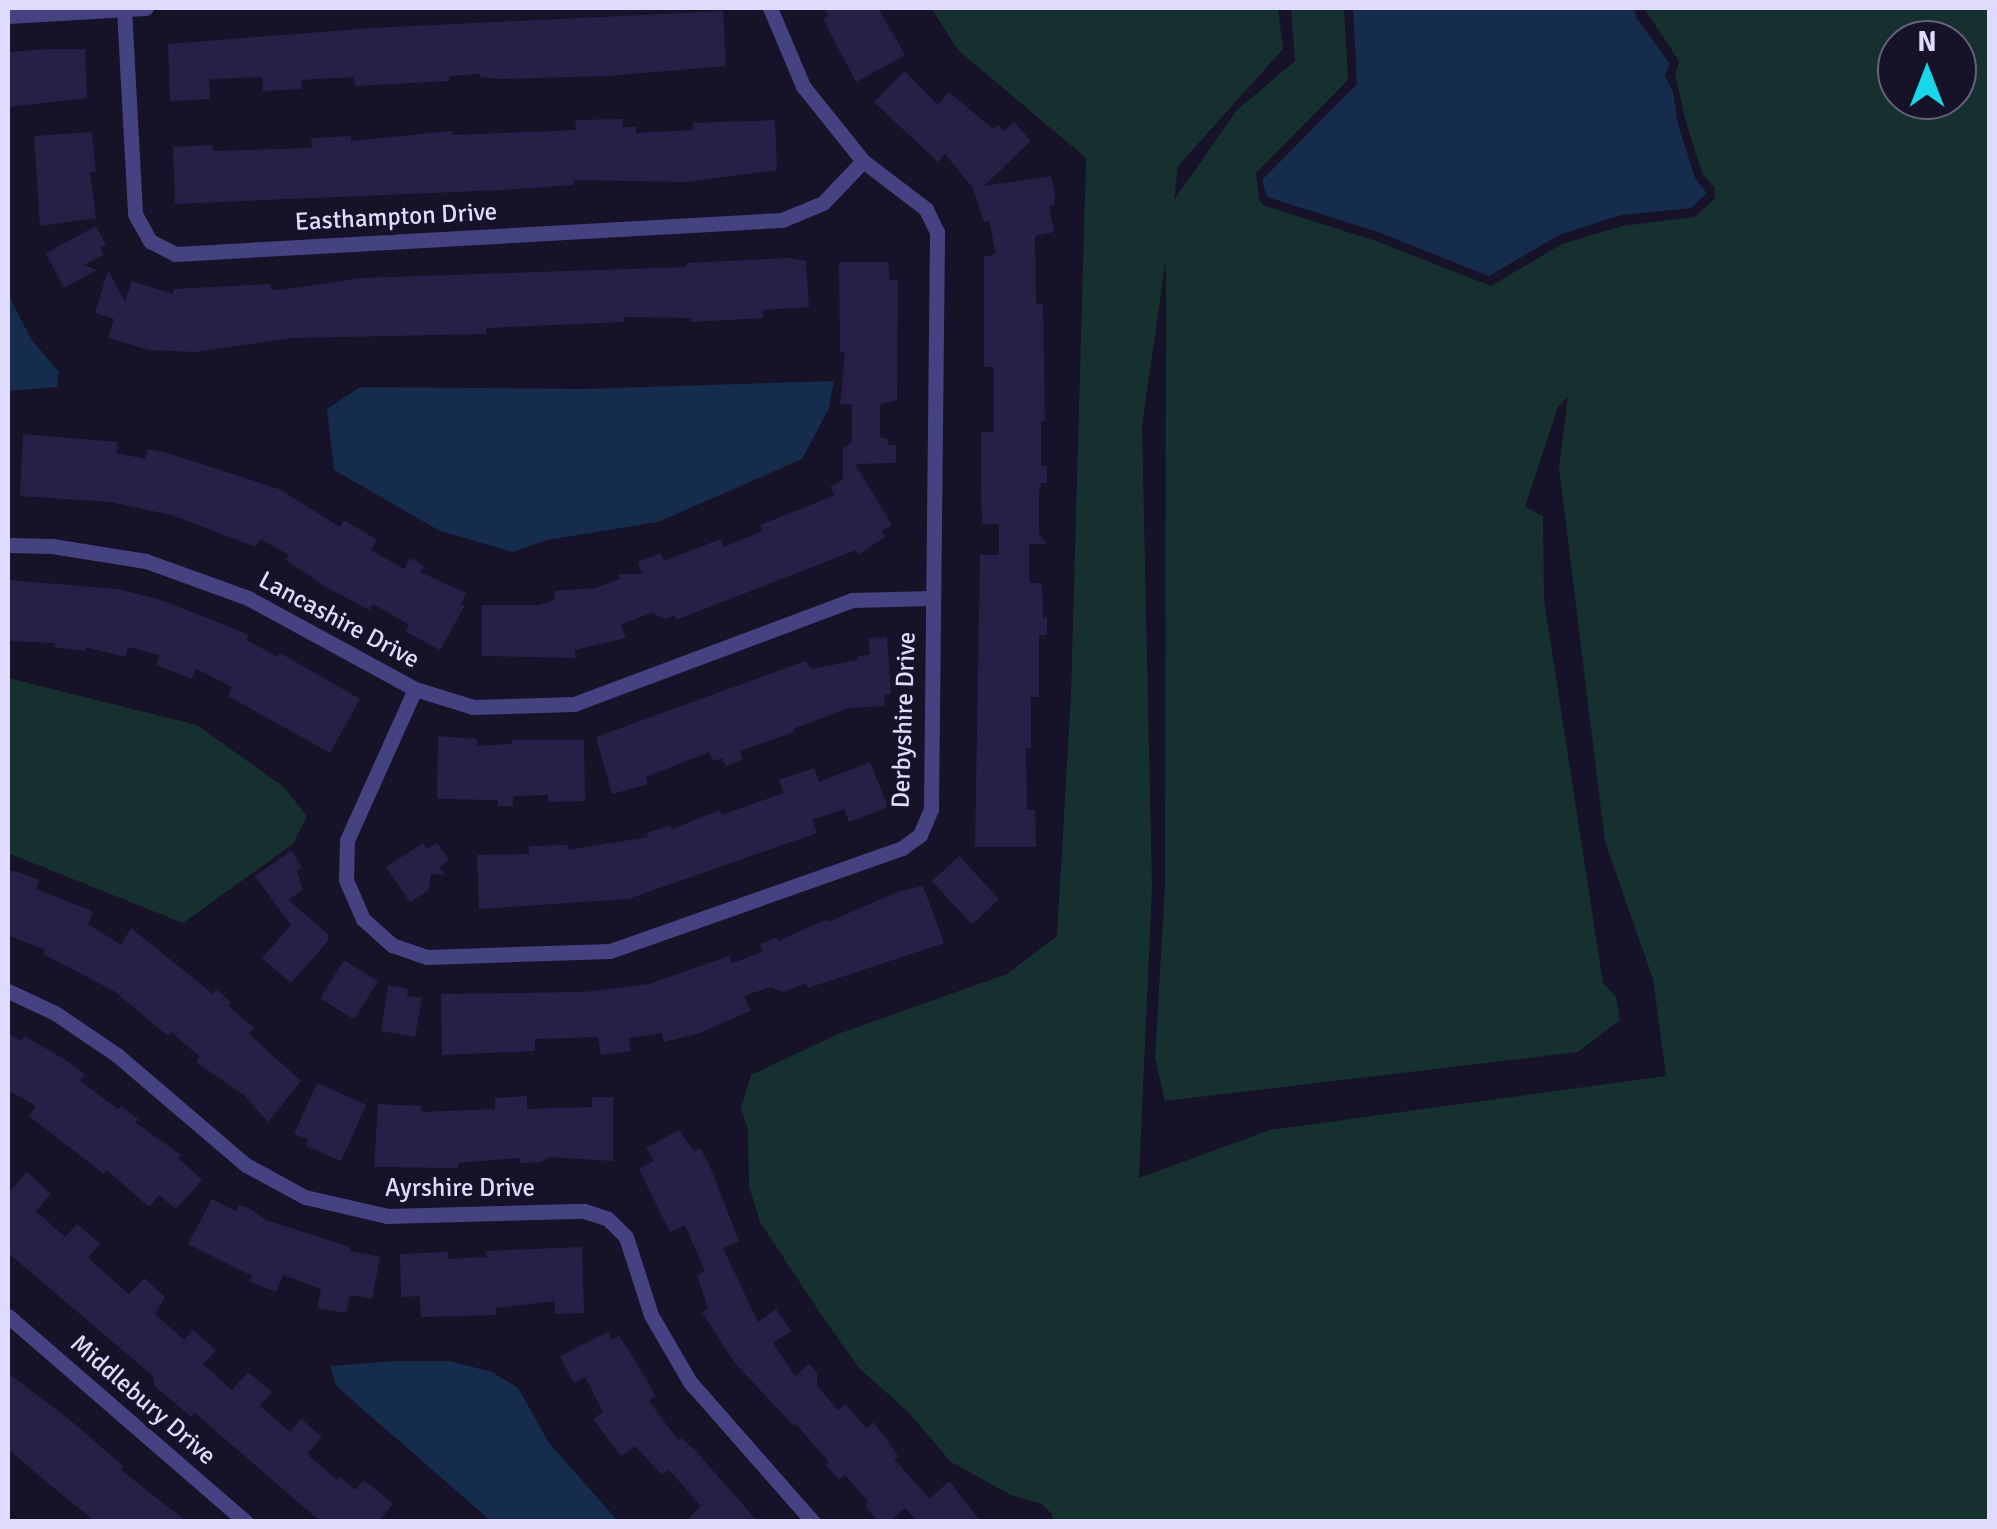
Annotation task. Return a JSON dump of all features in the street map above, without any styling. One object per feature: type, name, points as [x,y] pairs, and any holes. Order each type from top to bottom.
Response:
[{"type":"street","points":[[8,16],[146,8]]},
{"type":"street","name":"Derbyshire Drive","points":[[415,689],[347,840],[346,880],[362,919],[392,945],[428,956],[610,951],[902,848],[920,836],[931,809],[937,232],[926,210],[862,162],[803,86],[770,8]]},
{"type":"street","name":"Easthampton Drive","points":[[124,9],[135,214],[150,241],[175,254],[782,220],[823,204],[862,162]]},
{"type":"street","name":"Lancashire Drive","points":[[8,545],[52,546],[146,561],[248,598],[415,689],[473,707],[574,704],[852,600],[934,598]]},
{"type":"street","name":"Ayrshire Drive","points":[[8,991],[55,1013],[117,1055],[246,1164],[304,1197],[387,1216],[584,1211],[608,1219],[626,1238],[651,1315],[690,1382],[814,1522]]},
{"type":"street","name":"Middlebury Drive","points":[[8,1316],[246,1522]]},
{"type":"green space","points":[[931,8],[1278,8],[1283,49],[1178,166],[1174,200],[1237,110],[1295,61],[1291,8],[1344,8],[1348,80],[1256,173],[1259,200],[1265,206],[1376,241],[1491,286],[1562,244],[1622,226],[1695,217],[1715,198],[1715,189],[1702,173],[1686,122],[1675,75],[1679,61],[1644,8],[1989,8],[1989,1521],[1053,1521],[1042,1504],[1011,1495],[951,1462],[908,1412],[859,1368],[824,1319],[760,1222],[749,1186],[748,1130],[741,1108],[751,1075],[838,1034],[1007,974],[1057,936],[1071,694],[1086,158],[958,50]],"holes":[[[1166,259],[1165,885],[1155,1058],[1165,1101],[1578,1052],[1620,1020],[1616,997],[1603,983],[1544,600],[1543,516],[1525,507],[1558,407],[1568,396],[1559,468],[1605,842],[1653,979],[1666,1076],[1270,1130],[1139,1178],[1152,887],[1142,425]]]},
{"type":"green space","points":[[8,678],[197,725],[285,788],[307,817],[293,844],[183,923],[8,853]]},
{"type":"water","points":[[1353,8],[1634,8],[1637,19],[1670,64],[1665,75],[1673,92],[1678,124],[1695,178],[1707,193],[1691,208],[1621,215],[1559,235],[1489,276],[1378,232],[1267,197],[1262,180],[1357,84]]},
{"type":"water","points":[[8,294],[31,339],[59,372],[57,387],[8,391]]},
{"type":"water","points":[[834,381],[829,408],[802,459],[658,522],[547,540],[513,552],[440,531],[334,470],[327,409],[360,387],[583,389]]},
{"type":"water","points":[[449,1361],[492,1372],[518,1388],[549,1443],[618,1521],[491,1521],[336,1386],[330,1366]]},
{"type":"building","points":[[824,8],[878,8],[905,55],[856,82],[823,19],[828,16]]},
{"type":"building","points":[[723,11],[726,66],[608,76],[501,79],[480,74],[449,76],[449,81],[355,86],[354,77],[301,80],[302,89],[263,91],[262,77],[209,79],[210,99],[170,101],[168,44],[372,28]]},
{"type":"building","points":[[85,49],[87,98],[8,107],[8,52]]},
{"type":"building","points":[[905,71],[938,105],[949,92],[993,129],[998,125],[1004,131],[1014,122],[1031,141],[984,186],[1051,176],[1055,194],[1054,205],[1049,206],[1054,232],[1035,236],[1036,304],[1043,304],[1045,421],[1041,422],[1041,466],[1047,466],[1047,483],[1041,483],[1039,493],[1039,533],[1046,544],[1029,544],[1029,583],[1042,583],[1043,618],[1047,618],[1047,635],[1039,635],[1039,697],[1031,697],[1031,748],[1026,748],[1027,810],[1035,810],[1036,847],[975,847],[980,555],[999,555],[999,524],[982,524],[981,487],[981,432],[994,432],[994,367],[984,367],[984,257],[996,254],[989,221],[984,222],[973,188],[945,154],[938,162],[874,102]]},
{"type":"building","points":[[623,119],[623,127],[636,127],[636,133],[693,130],[693,123],[775,120],[777,170],[686,182],[574,180],[574,185],[502,190],[175,204],[173,147],[213,145],[213,151],[312,148],[311,138],[351,136],[351,141],[452,131],[452,135],[576,130],[575,120]]},
{"type":"building","points":[[92,132],[96,172],[90,172],[96,218],[40,226],[34,136]]},
{"type":"building","points":[[96,226],[106,245],[100,248],[104,255],[83,265],[97,270],[64,288],[46,253]]},
{"type":"building","points":[[788,258],[806,261],[809,307],[763,310],[763,318],[691,322],[691,318],[624,317],[624,322],[486,328],[486,334],[293,338],[195,352],[149,350],[108,338],[114,319],[95,313],[108,270],[125,302],[132,281],[173,294],[174,289],[271,284],[271,290],[280,290],[362,278],[686,267],[686,263]]},
{"type":"building","points":[[839,262],[888,262],[890,280],[898,280],[897,400],[880,404],[880,437],[888,439],[888,445],[896,445],[896,463],[855,464],[892,525],[882,531],[885,537],[858,555],[856,550],[676,620],[675,615],[665,619],[652,613],[621,624],[626,638],[575,650],[575,658],[482,656],[482,605],[539,605],[555,600],[554,591],[595,588],[620,579],[618,574],[642,574],[638,562],[661,553],[664,561],[721,539],[724,547],[763,531],[760,525],[835,495],[830,487],[843,479],[843,444],[845,448],[852,441],[852,404],[840,404],[845,352],[840,352]]},
{"type":"building","points":[[23,434],[118,442],[116,453],[145,459],[148,449],[167,453],[279,489],[340,527],[344,520],[377,540],[371,550],[404,569],[410,558],[424,566],[420,572],[466,593],[461,605],[465,605],[440,650],[406,632],[409,625],[373,604],[369,610],[326,587],[286,560],[289,555],[260,539],[256,547],[171,515],[111,502],[20,496]]},
{"type":"building","points":[[8,580],[117,589],[158,599],[235,629],[249,636],[246,640],[278,657],[280,653],[360,699],[330,753],[228,696],[232,687],[196,669],[192,679],[156,665],[160,655],[128,647],[125,657],[86,647],[86,651],[54,647],[55,643],[8,641]]},
{"type":"building","points":[[887,637],[891,694],[884,695],[885,706],[848,708],[740,751],[743,759],[726,766],[722,758],[713,761],[709,752],[646,777],[648,784],[612,794],[596,737],[805,661],[812,669],[858,660],[857,656],[870,655],[869,638]]},
{"type":"building","points":[[438,736],[477,739],[477,746],[512,744],[511,740],[584,740],[585,801],[548,802],[548,795],[513,796],[513,806],[498,806],[498,800],[437,799]]},
{"type":"building","points":[[870,762],[888,807],[849,822],[844,809],[812,820],[817,833],[628,899],[479,909],[477,855],[529,854],[529,846],[568,845],[568,850],[648,837],[647,833],[670,825],[672,829],[720,810],[721,815],[784,793],[779,780],[814,768],[819,782]]},
{"type":"building","points":[[423,843],[427,849],[437,843],[449,860],[439,867],[445,875],[431,874],[428,891],[410,902],[386,867]]},
{"type":"building","points":[[291,851],[302,867],[297,871],[303,890],[288,900],[328,934],[328,941],[291,983],[262,958],[291,925],[255,876]]},
{"type":"building","points":[[959,856],[999,899],[972,924],[932,881]]},
{"type":"building","points":[[8,872],[39,880],[36,889],[89,910],[93,913],[88,924],[121,945],[131,928],[213,994],[217,990],[231,1002],[228,1006],[254,1028],[249,1034],[301,1081],[268,1122],[244,1095],[196,1062],[200,1057],[171,1032],[168,1036],[114,991],[43,954],[45,950],[8,935]]},
{"type":"building","points":[[923,886],[944,943],[808,988],[806,983],[783,992],[771,987],[744,996],[750,1011],[700,1033],[664,1042],[662,1033],[629,1038],[631,1051],[601,1055],[598,1037],[535,1039],[535,1051],[442,1055],[441,994],[584,992],[649,984],[729,956],[732,963],[763,952],[760,944],[777,937],[778,941],[900,891]]},
{"type":"building","points":[[344,960],[378,981],[354,1019],[320,998]]},
{"type":"building","points":[[388,985],[408,989],[407,996],[422,998],[415,1037],[381,1031]]},
{"type":"building","points":[[8,1033],[21,1041],[24,1036],[85,1074],[80,1081],[138,1119],[135,1122],[181,1155],[178,1158],[202,1180],[176,1209],[159,1195],[149,1207],[107,1170],[104,1174],[29,1116],[36,1106],[8,1090]]},
{"type":"building","points":[[317,1083],[366,1105],[341,1161],[306,1146],[308,1140],[294,1134]]},
{"type":"building","points":[[527,1096],[527,1109],[592,1107],[592,1097],[613,1097],[613,1161],[549,1157],[541,1162],[520,1163],[520,1158],[458,1163],[458,1168],[374,1167],[378,1104],[422,1106],[421,1112],[495,1109],[495,1098]]},
{"type":"building","points":[[679,1130],[694,1151],[700,1148],[709,1164],[739,1241],[723,1248],[758,1322],[776,1309],[791,1331],[773,1343],[795,1376],[809,1364],[817,1373],[817,1386],[838,1410],[845,1404],[867,1429],[874,1422],[898,1456],[894,1459],[930,1499],[949,1481],[981,1522],[918,1522],[905,1508],[889,1522],[878,1522],[865,1506],[869,1502],[845,1475],[839,1480],[826,1465],[829,1462],[796,1424],[733,1361],[702,1312],[708,1308],[697,1275],[705,1271],[685,1225],[670,1232],[639,1169],[654,1161],[646,1148]]},
{"type":"building","points":[[27,1172],[51,1194],[36,1211],[65,1237],[77,1224],[100,1244],[88,1258],[129,1294],[144,1278],[165,1297],[155,1314],[184,1340],[193,1330],[216,1350],[203,1364],[232,1390],[248,1372],[272,1392],[260,1406],[290,1432],[301,1419],[322,1437],[307,1454],[337,1480],[340,1477],[355,1490],[364,1480],[393,1504],[378,1522],[321,1522],[195,1413],[191,1417],[155,1386],[153,1376],[8,1253],[8,1193]]},
{"type":"building","points":[[212,1199],[236,1211],[239,1205],[249,1208],[266,1220],[350,1247],[350,1251],[380,1257],[372,1299],[350,1295],[346,1313],[317,1308],[321,1289],[283,1275],[276,1292],[250,1282],[252,1276],[188,1244]]},
{"type":"building","points":[[582,1247],[584,1313],[555,1314],[555,1301],[496,1308],[497,1315],[421,1317],[420,1296],[401,1297],[400,1254],[448,1252],[448,1259],[487,1257],[486,1251]]},
{"type":"building","points":[[608,1332],[612,1340],[619,1336],[628,1349],[656,1396],[649,1401],[678,1440],[681,1438],[695,1450],[758,1522],[685,1522],[701,1506],[669,1470],[662,1475],[635,1446],[621,1456],[593,1419],[603,1412],[585,1377],[574,1383],[560,1356]]},
{"type":"building","points":[[8,1373],[70,1420],[124,1467],[121,1470],[187,1522],[96,1522],[55,1489],[8,1449]]}]
